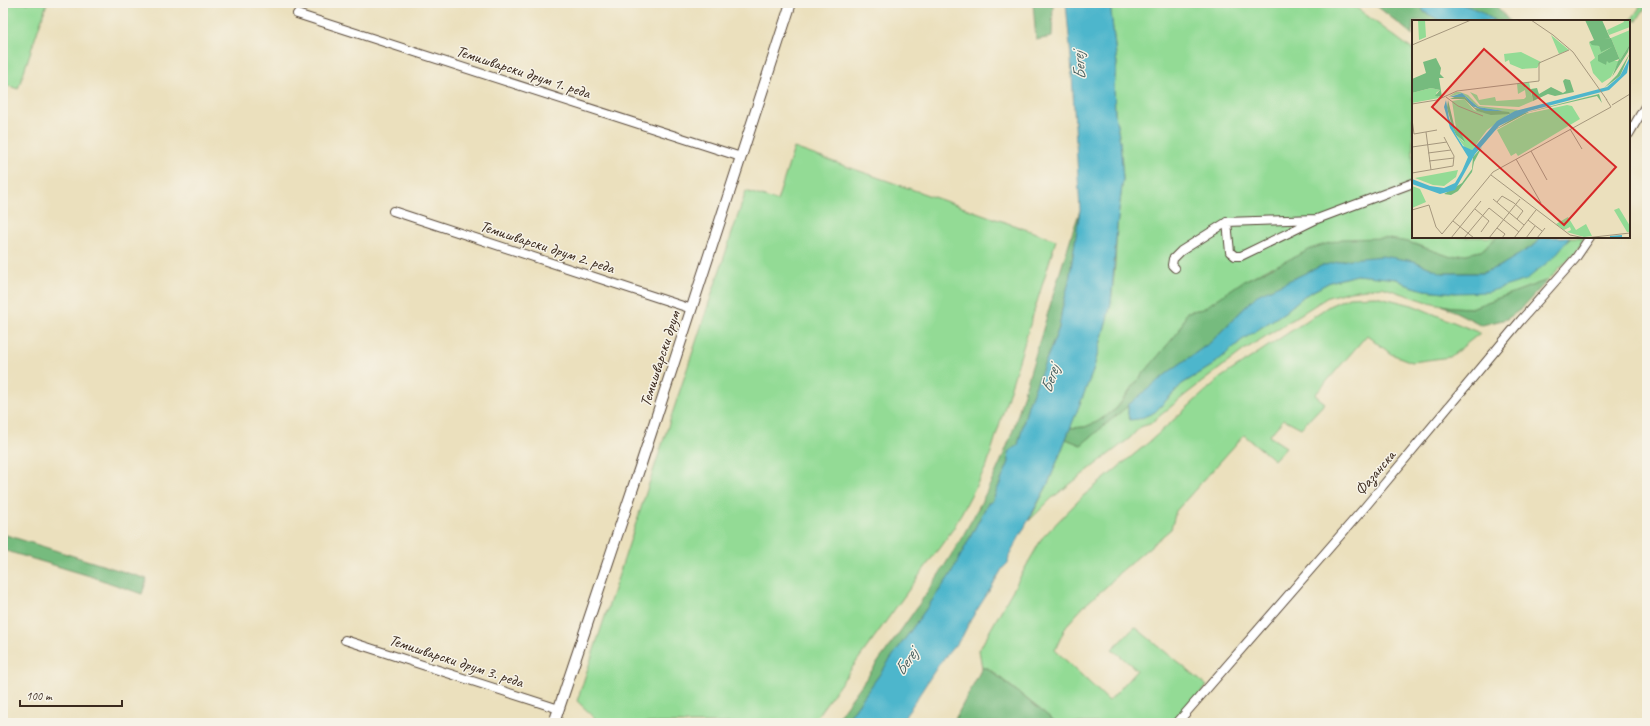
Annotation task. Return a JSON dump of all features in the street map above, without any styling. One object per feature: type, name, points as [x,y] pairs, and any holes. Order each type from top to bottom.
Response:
[{"type":"main road","name":"Темишварски друм","points":[[554,723],[692,309],[791,3]]},
{"type":"street","name":"Темишварски друм 1. реда","points":[[297,14],[740,157]]},
{"type":"street","points":[[1630,132],[1647,103]]},
{"type":"street","points":[[1227,222],[1230,252],[1238,257],[1317,219],[1412,183]]},
{"type":"street","name":"Темишварски друм 2. реда","points":[[393,211],[692,309]]},
{"type":"street","points":[[1175,268],[1172,265],[1173,260],[1181,251],[1227,222],[1317,219]]},
{"type":"street","name":"Фазанска","points":[[1177,723],[1365,506],[1570,264],[1589,238]]},
{"type":"street","name":"Темишварски друм 3. реда","points":[[344,640],[559,709]]},
{"type":"green space","points":[[3,3],[47,3],[18,89],[3,84]]},
{"type":"green space","points":[[1033,3],[1053,3],[1052,37],[1036,40]]},
{"type":"green space","points":[[1110,3],[1350,3],[1412,49],[1412,238],[1496,238],[1481,251],[1451,257],[1408,242],[1271,267],[1242,282],[1203,309],[1187,312],[1181,329],[1138,380],[1116,409],[1097,422],[1085,427],[1070,428],[1093,371],[1111,304],[1117,226],[1123,179],[1120,141],[1115,115],[1114,85],[1117,64]]},
{"type":"green space","points":[[1373,3],[1420,3],[1424,12],[1439,20],[1412,20],[1412,34]]},
{"type":"green space","points":[[1458,3],[1494,3],[1508,20],[1494,20],[1480,11]]},
{"type":"green space","points":[[1643,3],[1647,3],[1647,5],[1637,20],[1631,20]]},
{"type":"green space","points":[[794,148],[1056,240],[987,465],[953,529],[812,723],[593,723],[595,718],[577,701],[746,191],[777,201]]},
{"type":"green space","points":[[1080,210],[1069,281],[1059,328],[1028,405],[1018,445],[1008,452],[1009,462],[992,502],[988,503],[951,574],[845,723],[834,723],[907,622],[953,552],[993,479],[1014,428]]},
{"type":"green space","points":[[1384,238],[1408,242],[1451,257],[1481,251],[1496,238],[1541,238],[1536,244],[1502,265],[1483,273],[1442,273],[1414,261],[1257,295],[1211,342],[1170,371],[1081,445],[1066,439],[1070,428],[1085,427],[1097,422],[1116,409],[1179,331],[1187,312],[1203,309],[1242,282],[1313,248],[1342,239]]},
{"type":"green space","points":[[1570,238],[1584,238],[1579,248],[1548,280],[1471,308],[1452,307],[1428,302],[1382,287],[1350,291],[1328,297],[1244,350],[1150,424],[1140,427],[1130,438],[1052,498],[1029,521],[1048,484],[1066,439],[1081,445],[1128,405],[1128,415],[1155,412],[1182,384],[1213,365],[1242,340],[1285,312],[1304,296],[1330,282],[1356,275],[1372,276],[1397,279],[1407,285],[1424,290],[1456,293],[1568,241]]},
{"type":"green space","points":[[1548,280],[1521,309],[1507,319],[1482,325],[1442,305],[1471,308]]},
{"type":"green space","points":[[1376,296],[1412,305],[1480,333],[1450,357],[1412,362],[1391,354],[1367,335],[1315,395],[1325,403],[1301,428],[1284,419],[1269,436],[1286,447],[1274,460],[1244,435],[1176,511],[1171,529],[1119,573],[1107,586],[1085,605],[1066,626],[1055,650],[1109,701],[1137,670],[1112,649],[1135,627],[1207,686],[1175,723],[1057,723],[988,668],[982,668],[979,650],[1042,538],[1083,496],[1148,443],[1220,378],[1329,306],[1349,297]]},
{"type":"green space","points":[[3,534],[147,579],[142,594],[90,576],[3,550]]},
{"type":"green space","points":[[982,668],[987,668],[1057,723],[953,723]]},
{"type":"water","name":"Бегеј","points":[[1066,3],[1110,3],[1117,64],[1114,85],[1115,115],[1120,141],[1123,179],[1117,226],[1111,304],[1093,371],[1048,484],[1009,556],[1008,563],[1002,569],[970,621],[962,637],[939,664],[901,723],[845,723],[951,574],[988,503],[992,502],[1009,462],[1008,452],[1018,445],[1028,405],[1059,328],[1069,281],[1080,210],[1071,58]]},
{"type":"water","points":[[1420,3],[1459,3],[1480,11],[1494,20],[1439,20],[1424,12]]},
{"type":"water","points":[[1541,238],[1569,238],[1554,257],[1526,280],[1488,292],[1456,293],[1424,290],[1407,285],[1397,279],[1356,275],[1330,282],[1304,296],[1285,312],[1242,340],[1213,365],[1182,384],[1155,412],[1139,419],[1130,420],[1128,415],[1128,405],[1170,371],[1211,342],[1257,295],[1321,266],[1350,259],[1382,256],[1414,261],[1442,273],[1483,273],[1502,265],[1536,244]]}]
